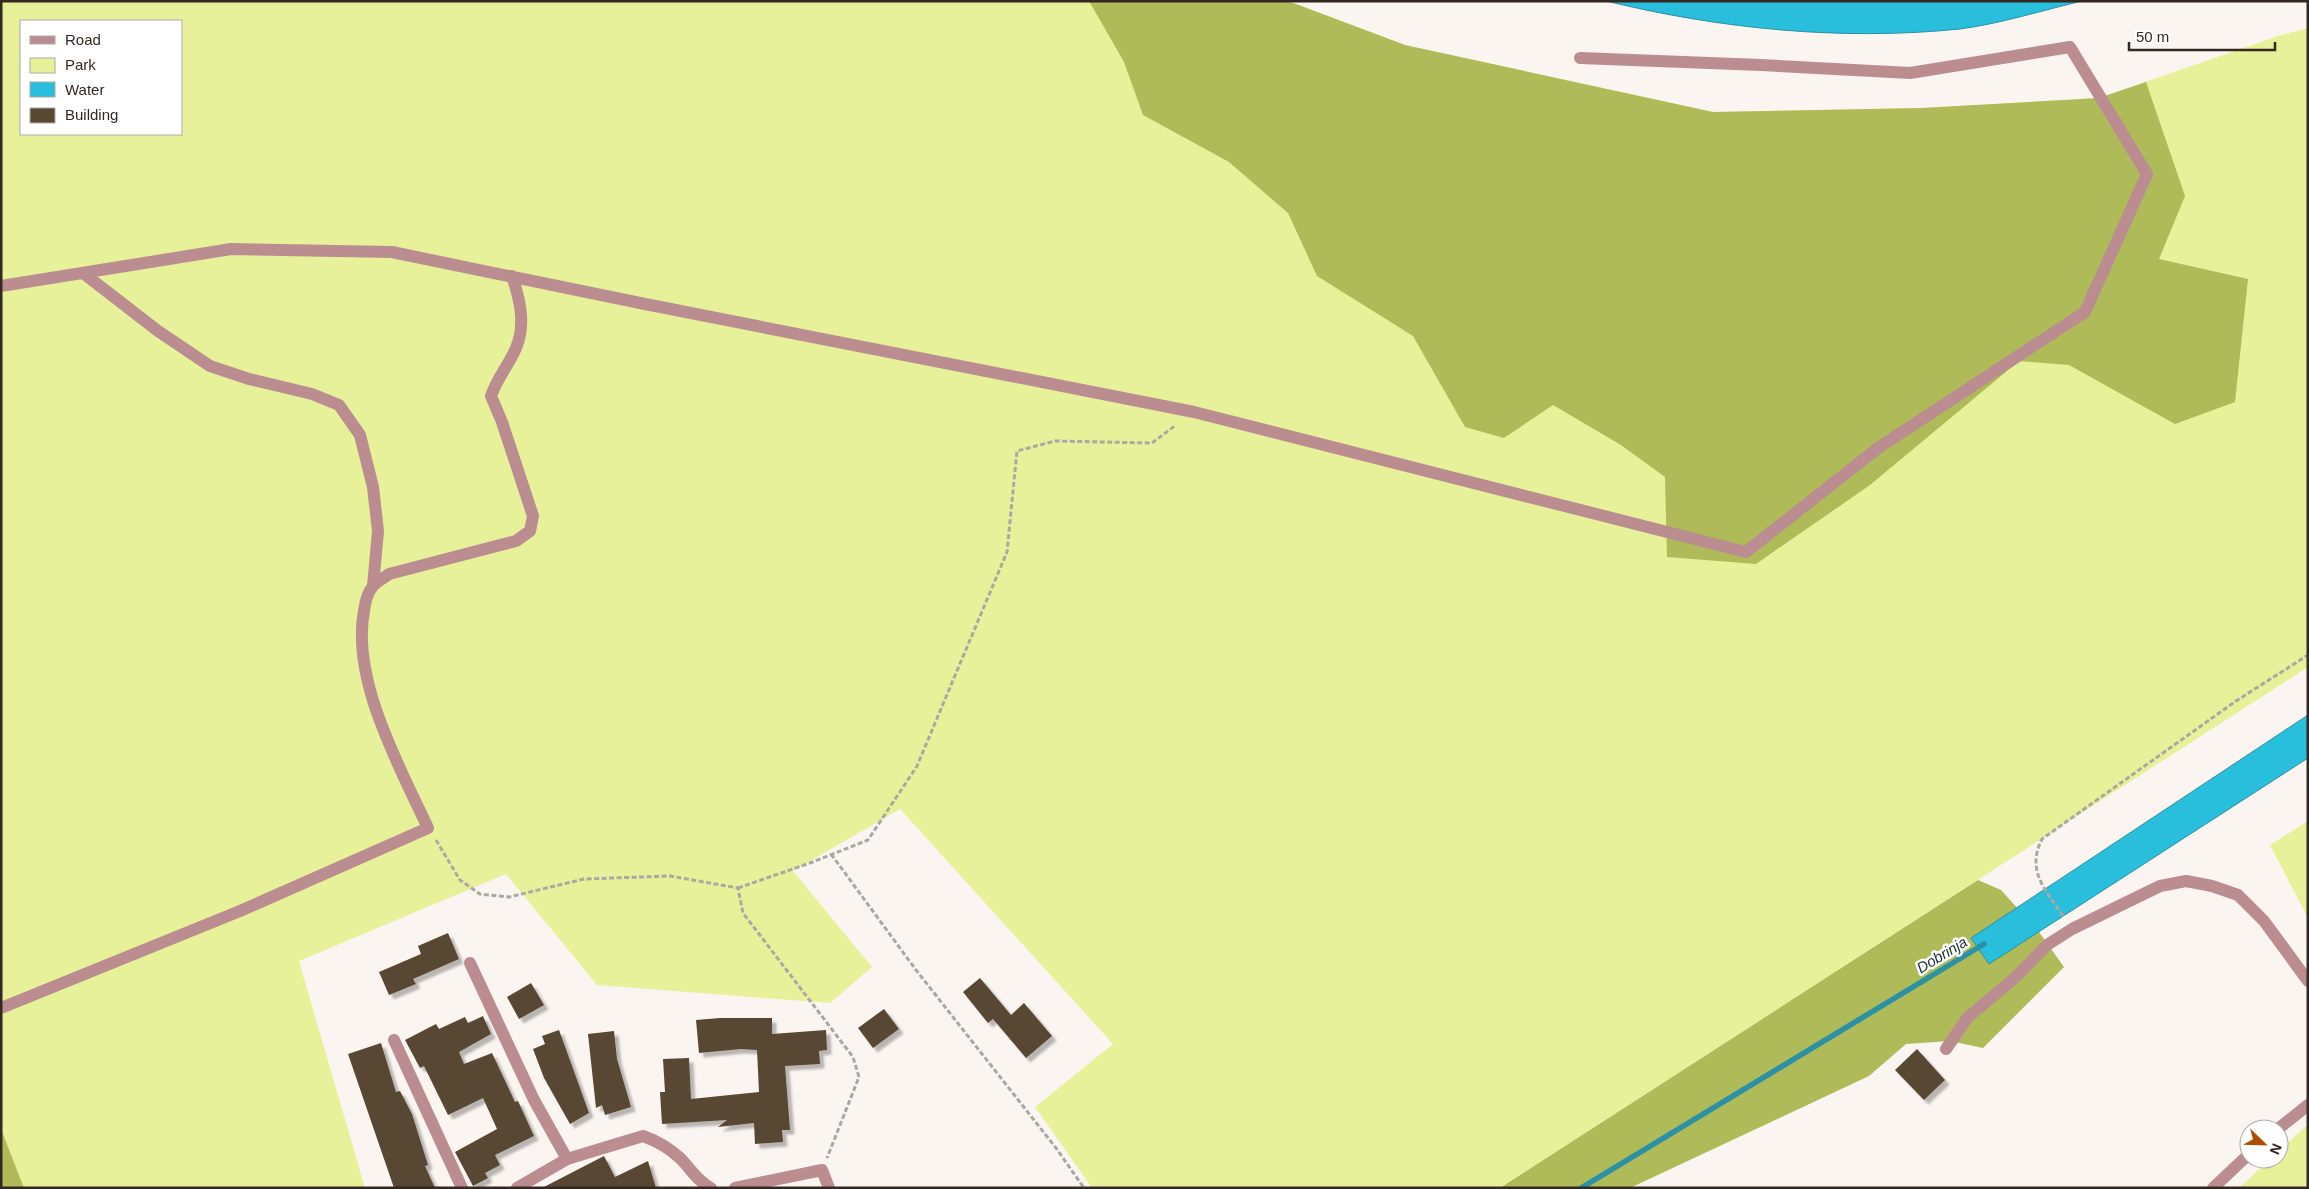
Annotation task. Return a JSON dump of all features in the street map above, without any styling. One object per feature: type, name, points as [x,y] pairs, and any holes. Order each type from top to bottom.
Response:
[{"type":"street","points":[[1,286],[231,249],[392,252],[1194,412],[1746,552],[1878,448],[2085,312],[2147,174],[2070,47],[1910,73],[1580,58]]},
{"type":"street","points":[[1,1008],[240,911],[428,828],[383,731],[367,674],[360,632],[365,602],[373,586],[378,531],[374,487],[360,435],[339,405],[312,394],[249,379],[210,366],[158,331],[83,273]]},
{"type":"street","points":[[373,586],[389,574],[516,541],[530,531],[533,516],[502,422],[491,396],[495,382],[516,349],[521,331],[522,304],[512,276]]},
{"type":"street","points":[[1946,1050],[1968,1016],[2016,977],[2046,945],[2072,929],[2160,886],[2186,881],[2212,886],[2238,895],[2264,921],[2308,981]]},
{"type":"street","points":[[470,962],[534,1100],[567,1159]]},
{"type":"street","points":[[394,1040],[462,1188]]},
{"type":"street","points":[[2289,1120],[2308,1105]]},
{"type":"street","points":[[517,1188],[567,1159],[643,1136],[666,1146],[700,1182],[711,1188]]},
{"type":"street","points":[[2213,1188],[2239,1163]]},
{"type":"street","points":[[735,1188],[822,1170],[828,1188]]},
{"type":"path","points":[[428,828],[460,880],[480,894],[509,896],[584,879],[670,876],[738,888],[868,840],[917,766],[1007,552],[1017,451],[1055,441],[1152,443],[1194,412]]},
{"type":"path","points":[[2066,920],[2042,885],[2034,862],[2036,849],[2042,839],[2236,701],[2308,656]]},
{"type":"path","points":[[832,854],[916,970],[1056,1148],[1084,1188]]},
{"type":"path","points":[[738,888],[743,914],[853,1057],[859,1077],[822,1170]]},
{"type":"green space","points":[[1,1],[1288,1],[1405,45],[1713,112],[1922,108],[2099,98],[2281,35],[2308,28],[2308,667],[1500,1188],[1092,1188],[1035,1107],[1113,1044],[900,809],[793,871],[872,967],[830,1003],[597,985],[506,874],[299,961],[365,1188],[1,1188]]},
{"type":"green space","points":[[1089,1],[1288,1],[1405,45],[1713,112],[1922,108],[2099,98],[2146,82],[2185,196],[2159,259],[2248,279],[2235,402],[2175,424],[2069,365],[2019,361],[1870,485],[1756,564],[1667,557],[1665,477],[1621,445],[1553,405],[1504,438],[1465,427],[1413,336],[1317,276],[1288,213],[1229,162],[1143,115],[1124,62]]},
{"type":"green space","points":[[2308,821],[2308,918],[2270,845]]},
{"type":"green space","points":[[1978,880],[2001,890],[2039,932],[2064,967],[1983,1048],[1950,1041],[1906,1044],[1869,1076],[1630,1188],[1500,1188]]},
{"type":"green space","points":[[2308,1124],[2308,1188],[2239,1188],[2259,1169],[2289,1169],[2289,1142]]},
{"type":"green space","points":[[1,1129],[24,1188],[1,1188]]},
{"type":"water","points":[[1606,1],[2082,1],[1975,27],[1871,34],[1826,33],[1737,25],[1649,11]]},
{"type":"water","points":[[2308,715],[2308,758],[1989,964],[1971,938]]},
{"type":"building","points":[[448,933],[459,959],[413,979],[416,984],[389,995],[379,972],[421,954],[418,946]]},
{"type":"building","points":[[980,978],[1011,1015],[1024,1003],[1052,1036],[1026,1058],[993,1019],[988,1023],[963,992]]},
{"type":"building","points":[[531,983],[544,1005],[519,1019],[507,997]]},
{"type":"building","points":[[884,1009],[899,1029],[873,1048],[858,1028]]},
{"type":"building","points":[[483,1016],[491,1034],[459,1052],[464,1064],[492,1053],[515,1102],[518,1101],[534,1136],[495,1155],[500,1165],[485,1173],[488,1178],[473,1186],[455,1152],[497,1129],[483,1098],[448,1115],[424,1066],[420,1068],[405,1040],[436,1024],[439,1029],[465,1017],[468,1023]]},
{"type":"building","points":[[772,1018],[772,1034],[826,1030],[827,1050],[819,1051],[820,1064],[785,1066],[790,1130],[782,1130],[783,1142],[755,1144],[754,1123],[718,1127],[727,1120],[662,1124],[660,1092],[665,1092],[663,1059],[689,1058],[691,1099],[759,1092],[757,1050],[741,1049],[699,1053],[696,1020]]},
{"type":"building","points":[[559,1030],[589,1113],[570,1124],[544,1078],[533,1049],[545,1044],[542,1036]]},
{"type":"building","points":[[614,1031],[617,1059],[631,1107],[605,1115],[602,1105],[596,1108],[588,1034]]},
{"type":"building","points":[[381,1043],[396,1092],[400,1091],[412,1114],[428,1165],[425,1166],[435,1188],[394,1188],[348,1054]]},
{"type":"building","points":[[1917,1049],[1945,1080],[1924,1100],[1895,1070]]},
{"type":"building","points":[[604,1156],[615,1177],[648,1161],[656,1188],[542,1188]]},
{"type":"waterway","name":"Dobrinja","points":[[1581,1188],[1984,944]]}]
